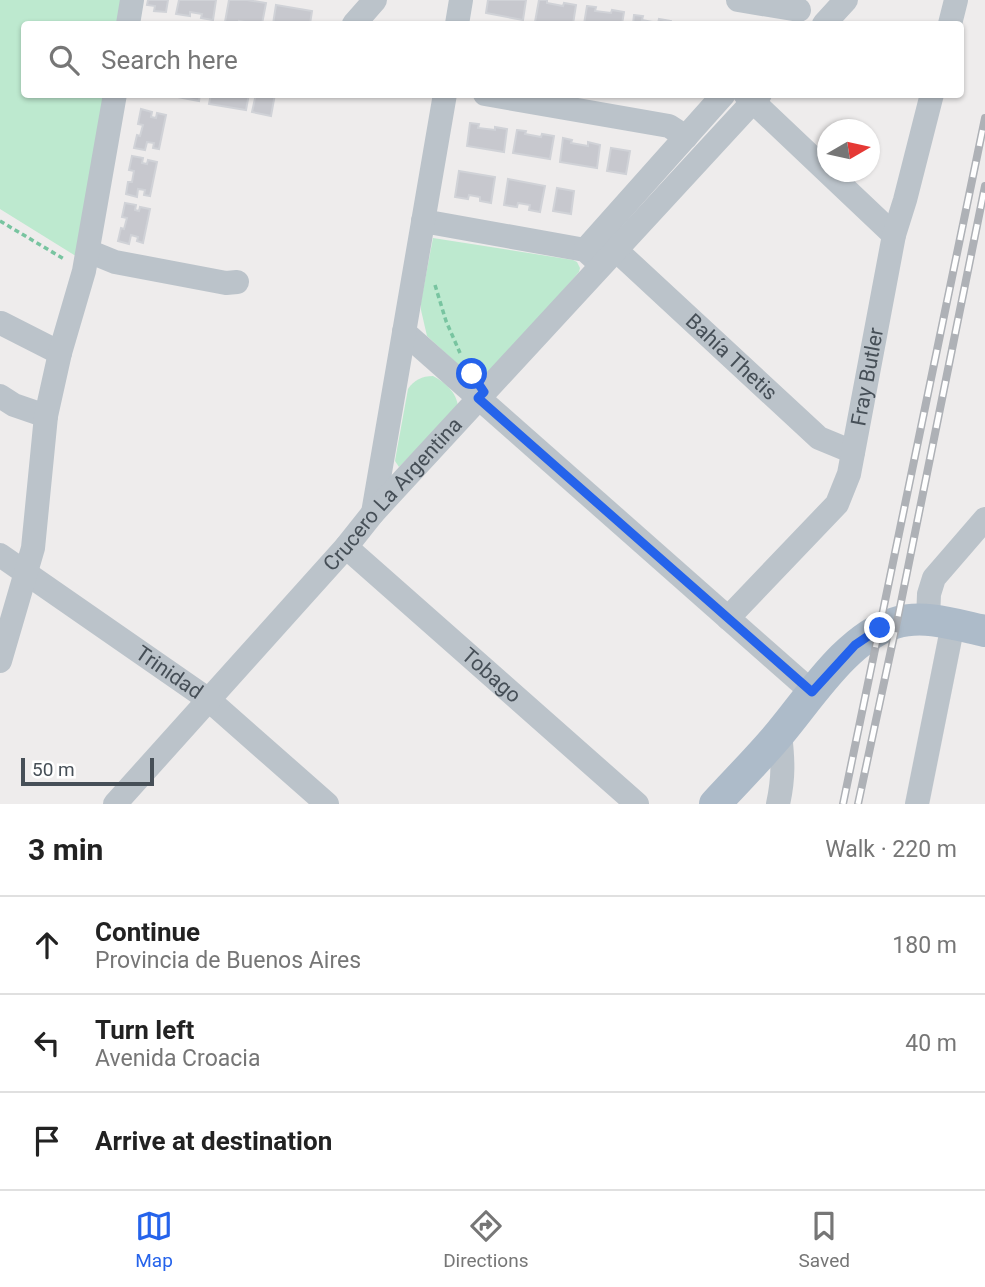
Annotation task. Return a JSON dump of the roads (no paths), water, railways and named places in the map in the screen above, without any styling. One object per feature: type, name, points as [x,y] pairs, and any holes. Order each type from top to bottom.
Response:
[{"type":"main road","points":[[715,804],[855,645],[880,628],[897,622],[918,620],[985,631]]},
{"type":"street","points":[[128,21],[132,0]]},
{"type":"street","points":[[357,21],[375,0]]},
{"type":"street","points":[[458,21],[461,0]]},
{"type":"street","points":[[742,0],[798,12]]},
{"type":"street","points":[[827,21],[846,0]]},
{"type":"street","points":[[951,21],[956,0]]},
{"type":"street","points":[[0,661],[33,548],[46,416],[60,353],[86,261],[114,98]]},
{"type":"street","points":[[373,513],[443,98]]},
{"type":"street","points":[[508,98],[669,126],[686,137]]},
{"type":"street","points":[[423,221],[601,256],[686,137],[720,98]]},
{"type":"street","name":"Crucero La Argentina","points":[[115,804],[346,547],[373,513],[478,398],[601,256],[752,98]]},
{"type":"street","points":[[754,98],[894,235]]},
{"type":"street","name":"Fray Butler","points":[[728,618],[837,504],[849,474],[894,235],[931,98]]},
{"type":"street","name":"Bahía Thetis","points":[[601,256],[819,438],[853,452]]},
{"type":"street","points":[[86,261],[115,262],[226,283],[237,282]]},
{"type":"street","points":[[1,323],[60,353]]},
{"type":"street","points":[[404,332],[812,692]]},
{"type":"street","points":[[0,396],[14,405],[46,416]]},
{"type":"street","points":[[918,804],[940,622],[929,594],[934,578],[985,519]]},
{"type":"street","name":"Tobago","points":[[346,547],[637,804]]},
{"type":"street","name":"Trinidad","points":[[0,555],[209,700],[327,804]]},
{"type":"street","points":[[778,804],[784,768],[780,733]]},
{"type":"railway","points":[[843,804],[985,118]]},
{"type":"railway","points":[[858,804],[985,186]]}]
